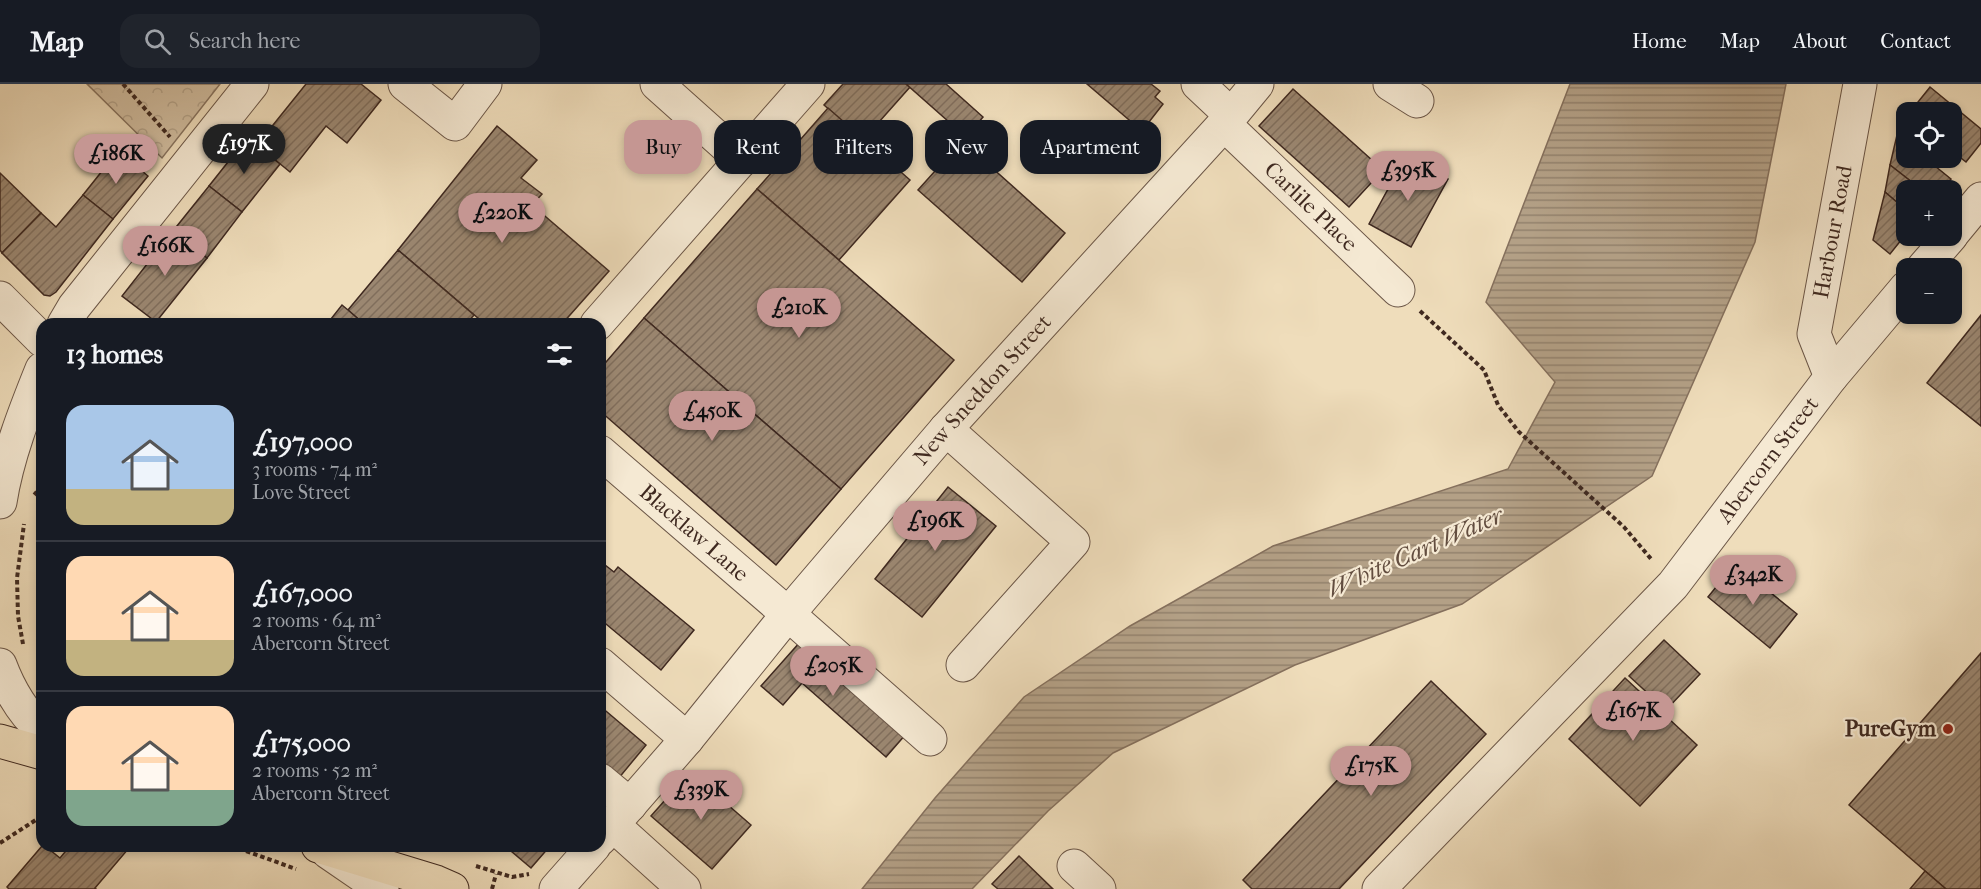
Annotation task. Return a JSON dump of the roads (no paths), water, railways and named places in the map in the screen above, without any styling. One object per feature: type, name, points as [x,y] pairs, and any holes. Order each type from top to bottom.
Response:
[{"type":"main road","points":[[0,741],[36,751]]},
{"type":"main road","points":[[313,854],[436,882],[452,889]]},
{"type":"street","points":[[68,318],[252,84]]},
{"type":"street","points":[[405,84],[455,124],[485,84]]},
{"type":"street","points":[[657,84],[714,135]]},
{"type":"street","points":[[777,120],[808,84]]},
{"type":"street","name":"Carlile Place","points":[[1198,84],[1227,120],[1398,290]]},
{"type":"street","name":"New Sneddon Street","points":[[609,829],[946,429],[1227,120],[1257,84]]},
{"type":"street","points":[[1390,84],[1417,101]]},
{"type":"street","name":"Harbour Road","points":[[1831,378],[1814,334],[1860,84]]},
{"type":"street","points":[[602,318],[730,174]]},
{"type":"street","points":[[1962,222],[1981,200]]},
{"type":"street","points":[[1931,258],[1942,246]]},
{"type":"street","points":[[0,298],[36,334]]},
{"type":"street","name":"Abercorn Street","points":[[1379,889],[1672,585],[1831,378],[1896,300]]},
{"type":"street","points":[[18,507],[3,481],[36,384]]},
{"type":"street","points":[[946,429],[1073,542],[963,665]]},
{"type":"street","name":"Blacklaw Lane","points":[[606,457],[930,739]]},
{"type":"street","points":[[12,658],[19,702],[36,725]]},
{"type":"street","points":[[606,669],[687,739]]},
{"type":"street","points":[[606,813],[609,829],[684,889]]},
{"type":"street","name":"New Sneddon Street","points":[[556,889],[589,852]]},
{"type":"street","points":[[313,854],[382,889]]},
{"type":"street","points":[[1074,866],[1099,889]]},
{"type":"water","name":"White Cart Water","points":[[1570,84],[1786,84],[1755,242],[1652,476],[1462,604],[1295,665],[1113,753],[1048,811],[972,889],[862,889],[935,798],[1024,697],[1130,626],[1273,546],[1508,469],[1555,382],[1486,302]]},
{"type":"place","name":"PureGym","points":[[1948,729]]}]
